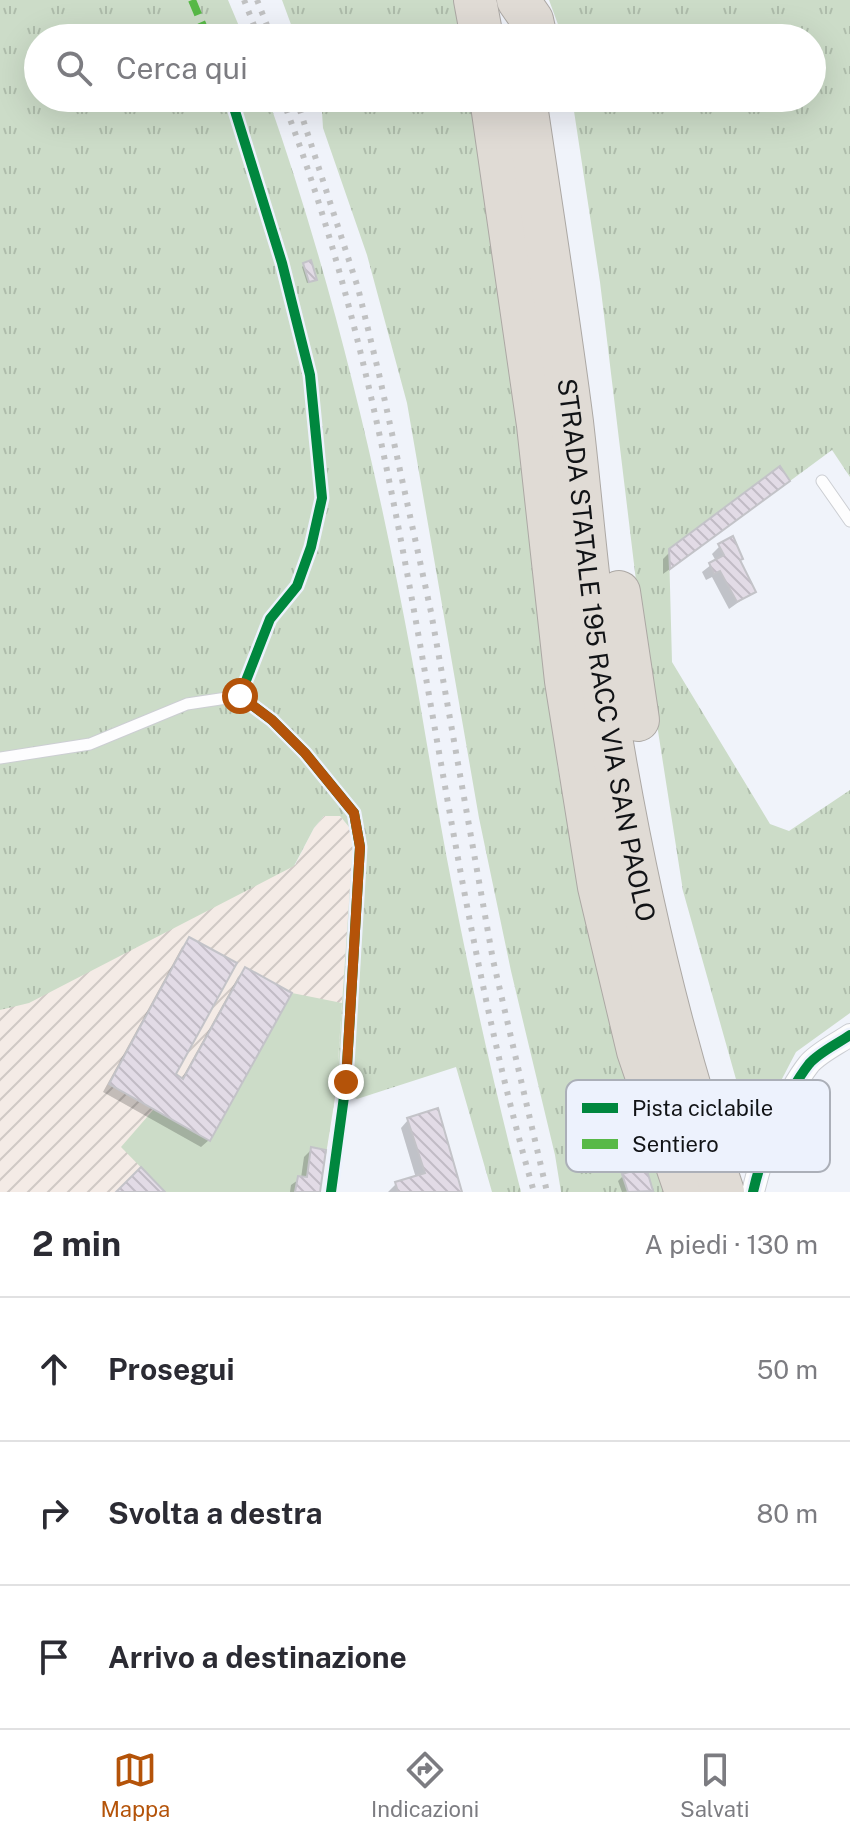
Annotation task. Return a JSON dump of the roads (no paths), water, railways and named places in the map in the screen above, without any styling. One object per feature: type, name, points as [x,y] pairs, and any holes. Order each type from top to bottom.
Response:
[{"type":"highway","points":[[475,0],[479,24]]},
{"type":"highway","points":[[510,0],[514,24]]},
{"type":"highway","points":[[518,0],[533,24]]},
{"type":"highway","name":"STRADA STATALE 195 RACC VIA SAN PAOLO","points":[[494,112],[627,820],[653,948],[686,1080]]},
{"type":"highway","name":"STRADA STATALE 195 RACC VIA SAN PAOLO","points":[[526,112],[554,422],[566,681],[599,887],[638,1051],[648,1080]]},
{"type":"highway","points":[[552,112],[570,221],[621,608],[669,908],[711,1080]]},
{"type":"highway","name":"STRADA STATALE 195 RACC VIA SAN PAOLO","points":[[679,1172],[686,1192]]},
{"type":"highway","name":"STRADA STATALE 195 RACC VIA SAN PAOLO","points":[[716,1172],[723,1192]]},
{"type":"highway","points":[[740,1172],[746,1192]]},
{"type":"street","points":[[800,1080],[810,1063],[850,1035]]},
{"type":"street","points":[[753,1192],[758,1172]]},
{"type":"lane","points":[[822,481],[850,521]]},
{"type":"lane","points":[[0,758],[90,744],[187,704],[240,696],[272,720],[294,742],[354,813],[360,863],[346,1082],[331,1192]]},
{"type":"railway","points":[[244,0],[253,24]]},
{"type":"railway","points":[[257,0],[266,24]]},
{"type":"railway","points":[[287,112],[328,231],[364,367],[394,504],[469,919],[499,1056],[534,1192]]},
{"type":"railway","points":[[301,112],[358,288],[379,374],[431,612],[493,960],[547,1192]]}]
